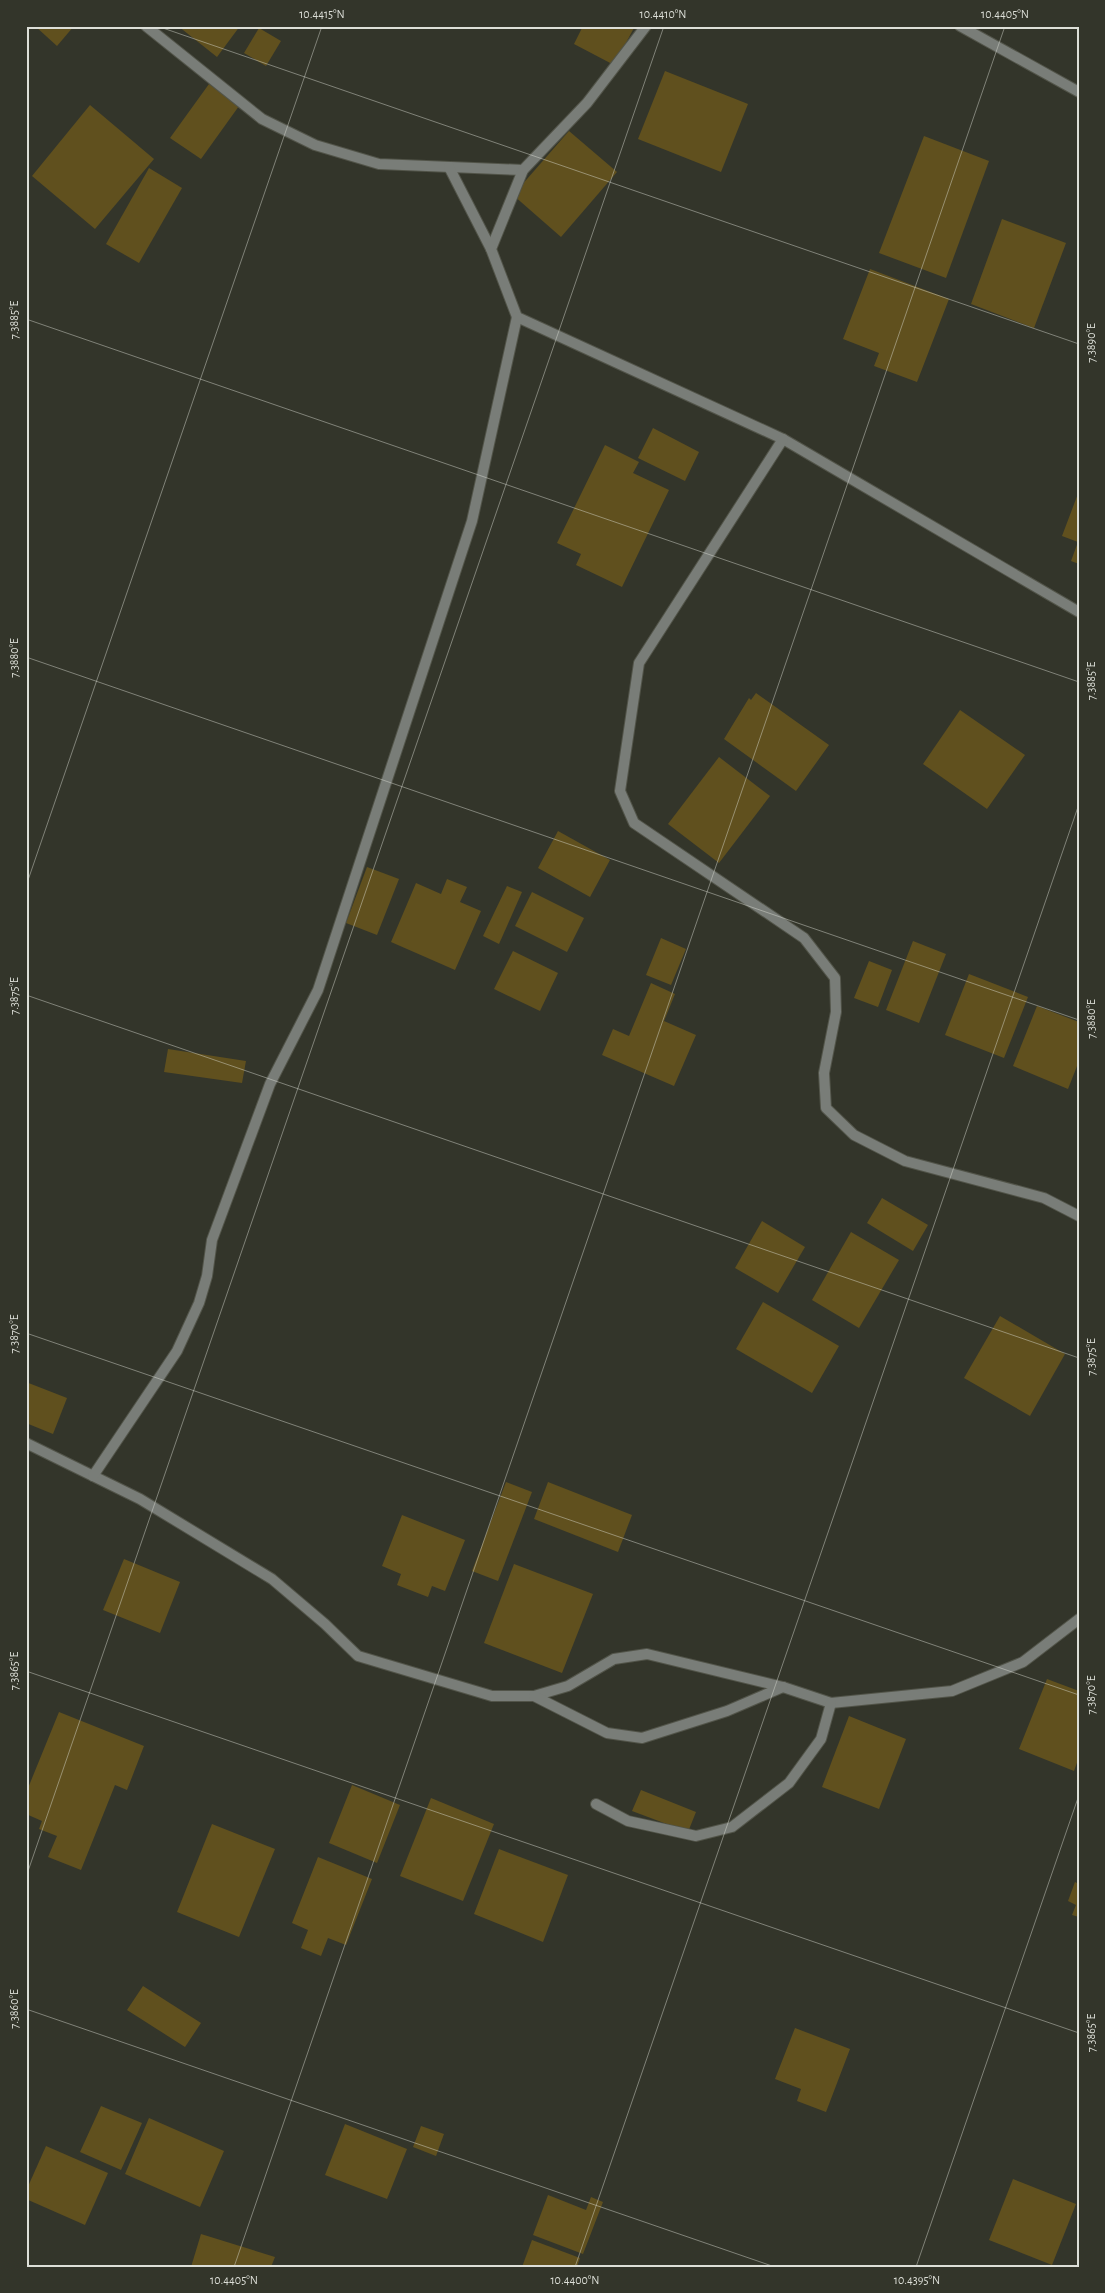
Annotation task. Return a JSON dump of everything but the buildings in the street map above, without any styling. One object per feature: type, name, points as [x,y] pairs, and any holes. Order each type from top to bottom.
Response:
[{"type":"street","points":[[146,26],[262,119],[315,145],[379,164],[523,170]]},
{"type":"street","points":[[491,249],[523,170],[587,103],[646,26]]},
{"type":"street","points":[[960,26],[1079,92]]},
{"type":"street","points":[[93,1476],[180,1343],[199,1303],[207,1276],[212,1240],[270,1084],[318,990],[472,521],[517,316],[491,249],[449,167]]},
{"type":"street","points":[[517,316],[783,438],[1079,612]]},
{"type":"street","points":[[783,438],[639,663],[620,791],[634,823],[804,938],[835,978],[836,1012],[824,1073],[826,1108],[854,1136],[905,1161],[1044,1198],[1079,1216]]},
{"type":"street","points":[[26,1443],[140,1499],[272,1579],[325,1624],[358,1656],[492,1696],[534,1696],[568,1686],[614,1659],[647,1654],[784,1687],[831,1703],[952,1691],[1024,1662],[1079,1619]]},
{"type":"street","points":[[534,1696],[607,1733],[642,1738],[727,1711],[784,1687]]},
{"type":"street","points":[[596,1804],[628,1821],[696,1836],[732,1827],[789,1783],[821,1739],[831,1703]]}]
